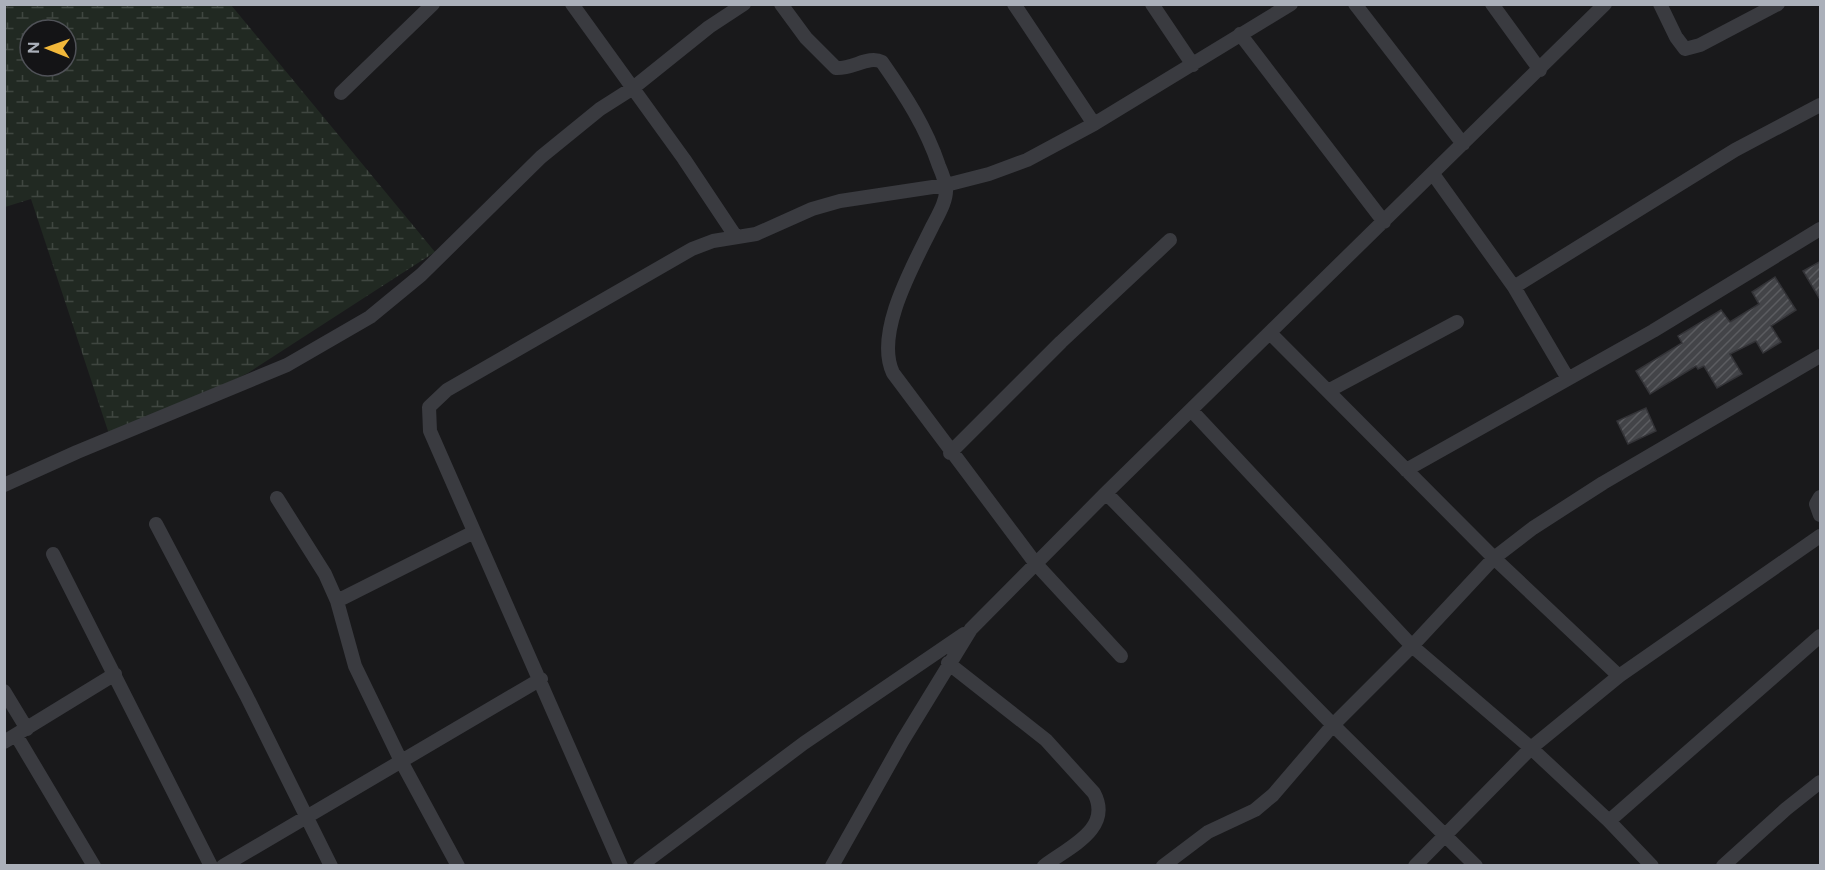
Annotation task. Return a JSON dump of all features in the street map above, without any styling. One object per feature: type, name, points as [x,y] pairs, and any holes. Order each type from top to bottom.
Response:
[{"type":"street","points":[[341,93],[433,4]]},
{"type":"street","points":[[572,4],[736,237]]},
{"type":"street","points":[[4,485],[77,452],[287,365],[370,317],[421,275],[541,157],[600,109],[633,88],[710,27],[744,4]]},
{"type":"street","points":[[781,4],[806,38],[836,68],[854,67],[869,60],[882,62],[921,121],[931,141],[946,185],[941,208],[902,290],[887,346],[887,362],[950,453],[1036,564],[1121,656]]},
{"type":"street","points":[[1014,4],[1094,124]]},
{"type":"street","points":[[1152,4],[1193,64]]},
{"type":"street","points":[[1355,4],[1463,144]]},
{"type":"street","points":[[1492,4],[1540,70]]},
{"type":"street","points":[[640,866],[822,730],[971,629],[1106,493],[1605,4]]},
{"type":"street","points":[[1660,4],[1685,49],[1700,45],[1778,4]]},
{"type":"street","points":[[621,866],[541,679],[430,431],[429,407],[438,397],[692,249],[713,241],[756,234],[812,209],[840,201],[946,185],[989,174],[1027,160],[1094,124],[1284,6]]},
{"type":"street","points":[[1240,34],[1384,222]]},
{"type":"street","points":[[1514,287],[1735,150],[1821,105]]},
{"type":"street","points":[[1432,174],[1514,287],[1568,377]]},
{"type":"street","points":[[1406,470],[1653,331],[1821,229]]},
{"type":"street","points":[[950,453],[1061,342],[1170,240]]},
{"type":"street","points":[[1328,391],[1457,322]]},
{"type":"street","points":[[1270,333],[1494,558],[1619,676]]},
{"type":"street","points":[[1163,866],[1208,832],[1255,810],[1273,795],[1333,725],[1412,646],[1494,558],[1563,507],[1821,356]]},
{"type":"street","points":[[1191,410],[1412,646],[1531,748],[1609,821],[1652,866]]},
{"type":"street","points":[[1106,493],[1333,725],[1476,866]]},
{"type":"street","points":[[1821,497],[1816,504],[1821,515]]},
{"type":"street","points":[[277,498],[325,574],[337,601],[355,666],[401,761],[458,866]]},
{"type":"street","points":[[156,524],[331,866]]},
{"type":"street","points":[[337,601],[474,532]]},
{"type":"street","points":[[1415,866],[1531,748],[1619,676],[1821,536]]},
{"type":"street","points":[[53,554],[211,866]]},
{"type":"street","points":[[832,866],[948,663],[971,629]]},
{"type":"street","points":[[1609,821],[1821,636]]},
{"type":"street","points":[[948,663],[1046,740],[1094,793],[1099,803],[1101,812],[1092,831],[1044,866]]},
{"type":"street","points":[[16,735],[115,674]]},
{"type":"street","points":[[224,866],[541,679]]},
{"type":"street","points":[[4,691],[16,735],[94,866]]},
{"type":"street","points":[[1723,866],[1786,809],[1821,782]]},
{"type":"green space","points":[[4,5],[231,5],[435,252],[248,373],[111,440],[31,199],[5,207]]},
{"type":"building","points":[[1821,261],[1821,301],[1803,271]]},
{"type":"building","points":[[1775,277],[1796,310],[1771,326],[1781,342],[1763,353],[1756,341],[1730,354],[1742,374],[1717,388],[1704,366],[1698,369],[1696,366],[1650,394],[1636,371],[1682,343],[1678,336],[1721,310],[1730,322],[1759,304],[1752,292]]},
{"type":"building","points":[[1646,408],[1656,431],[1628,444],[1617,421]]}]
